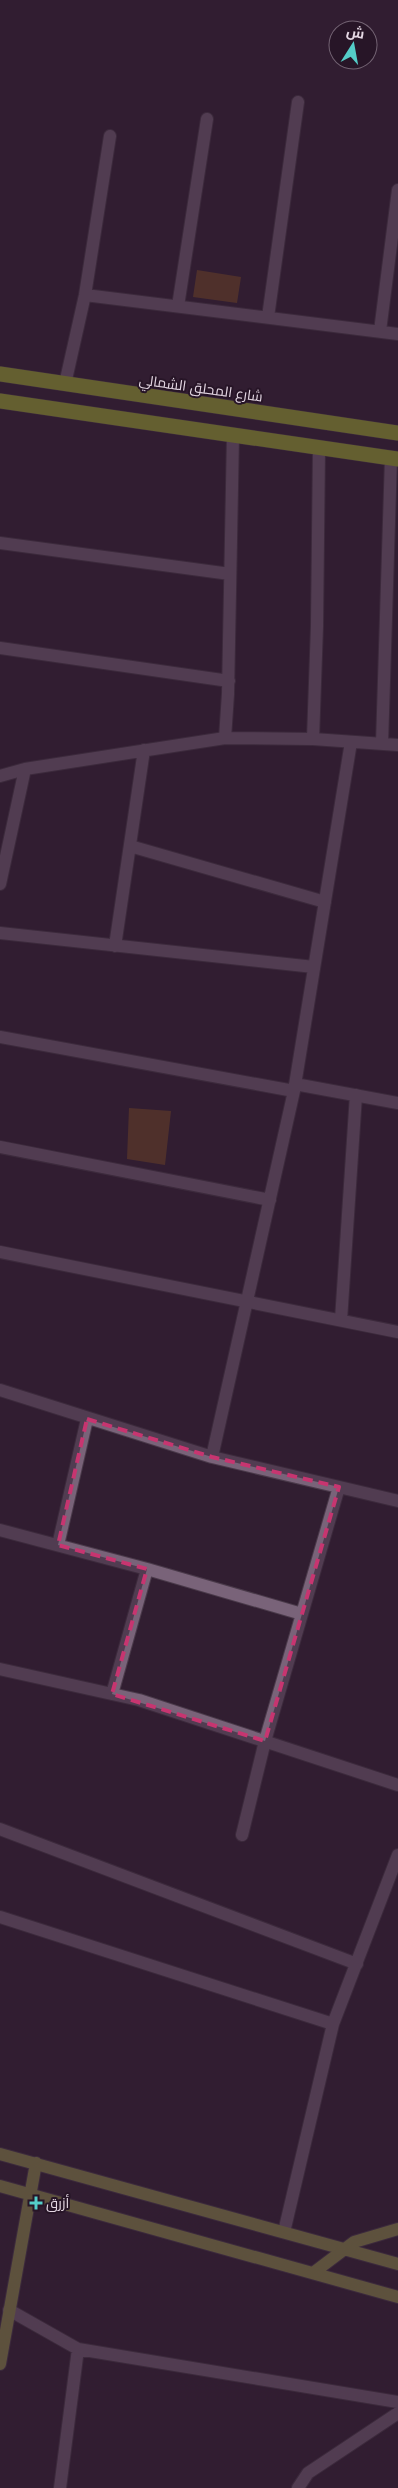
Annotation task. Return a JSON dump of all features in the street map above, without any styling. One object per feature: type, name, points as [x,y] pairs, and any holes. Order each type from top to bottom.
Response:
[{"type":"highway","name":"شارع المحلق الشمالي","points":[[0,374],[398,433]]},
{"type":"highway","points":[[0,401],[394,458]]},
{"type":"main road","points":[[0,2154],[398,2264]]},
{"type":"main road","points":[[0,2364],[36,2163]]},
{"type":"main road","points":[[0,2186],[398,2297]]},
{"type":"main road","points":[[313,2273],[354,2242],[398,2229]]},
{"type":"street","points":[[268,317],[298,102]]},
{"type":"street","points":[[178,306],[207,119]]},
{"type":"street","points":[[65,384],[85,295],[110,136]]},
{"type":"street","points":[[380,332],[398,190]]},
{"type":"street","points":[[85,295],[398,334]]},
{"type":"street","points":[[225,738],[229,681],[233,435]]},
{"type":"street","points":[[312,739],[317,626],[319,448]]},
{"type":"street","points":[[382,744],[394,458]]},
{"type":"street","points":[[0,543],[230,574]]},
{"type":"street","points":[[0,648],[229,681]]},
{"type":"street","points":[[0,776],[25,769],[225,738],[312,739],[398,745]]},
{"type":"street","points":[[212,1457],[295,1087],[351,742]]},
{"type":"street","points":[[115,946],[144,750]]},
{"type":"street","points":[[0,884],[25,769]]},
{"type":"street","points":[[130,846],[325,902]]},
{"type":"street","points":[[0,933],[314,967]]},
{"type":"street","points":[[0,1037],[398,1103]]},
{"type":"street","points":[[340,1320],[356,1095]]},
{"type":"street","points":[[0,1147],[270,1200]]},
{"type":"street","points":[[0,1252],[398,1332]]},
{"type":"street","points":[[0,1390],[212,1457],[398,1501]]},
{"type":"street","points":[[58,1546],[87,1419]]},
{"type":"street","points":[[242,1835],[265,1741],[339,1487]]},
{"type":"street","points":[[0,1530],[302,1614]]},
{"type":"street","points":[[112,1694],[147,1570]]},
{"type":"street","points":[[0,1669],[139,1700],[398,1785]]},
{"type":"street","points":[[0,1828],[357,1964]]},
{"type":"street","points":[[284,2232],[333,2024],[398,1855]]},
{"type":"street","points":[[0,1917],[333,2024]]},
{"type":"street","points":[[9,2310],[78,2350],[398,2402]]},
{"type":"street","points":[[60,2488],[78,2350]]},
{"type":"street","points":[[298,2488],[308,2473],[398,2413]]},
{"type":"highlighted area","points":[[87,1419],[212,1457],[339,1487],[265,1741],[112,1694],[147,1569],[58,1545]]},
{"type":"building","points":[[197,270],[241,277],[237,303],[193,297]]},
{"type":"building","points":[[129,1108],[171,1111],[165,1165],[127,1159]]},
{"type":"place","name":"أزرق","points":[[36,2203]]}]
